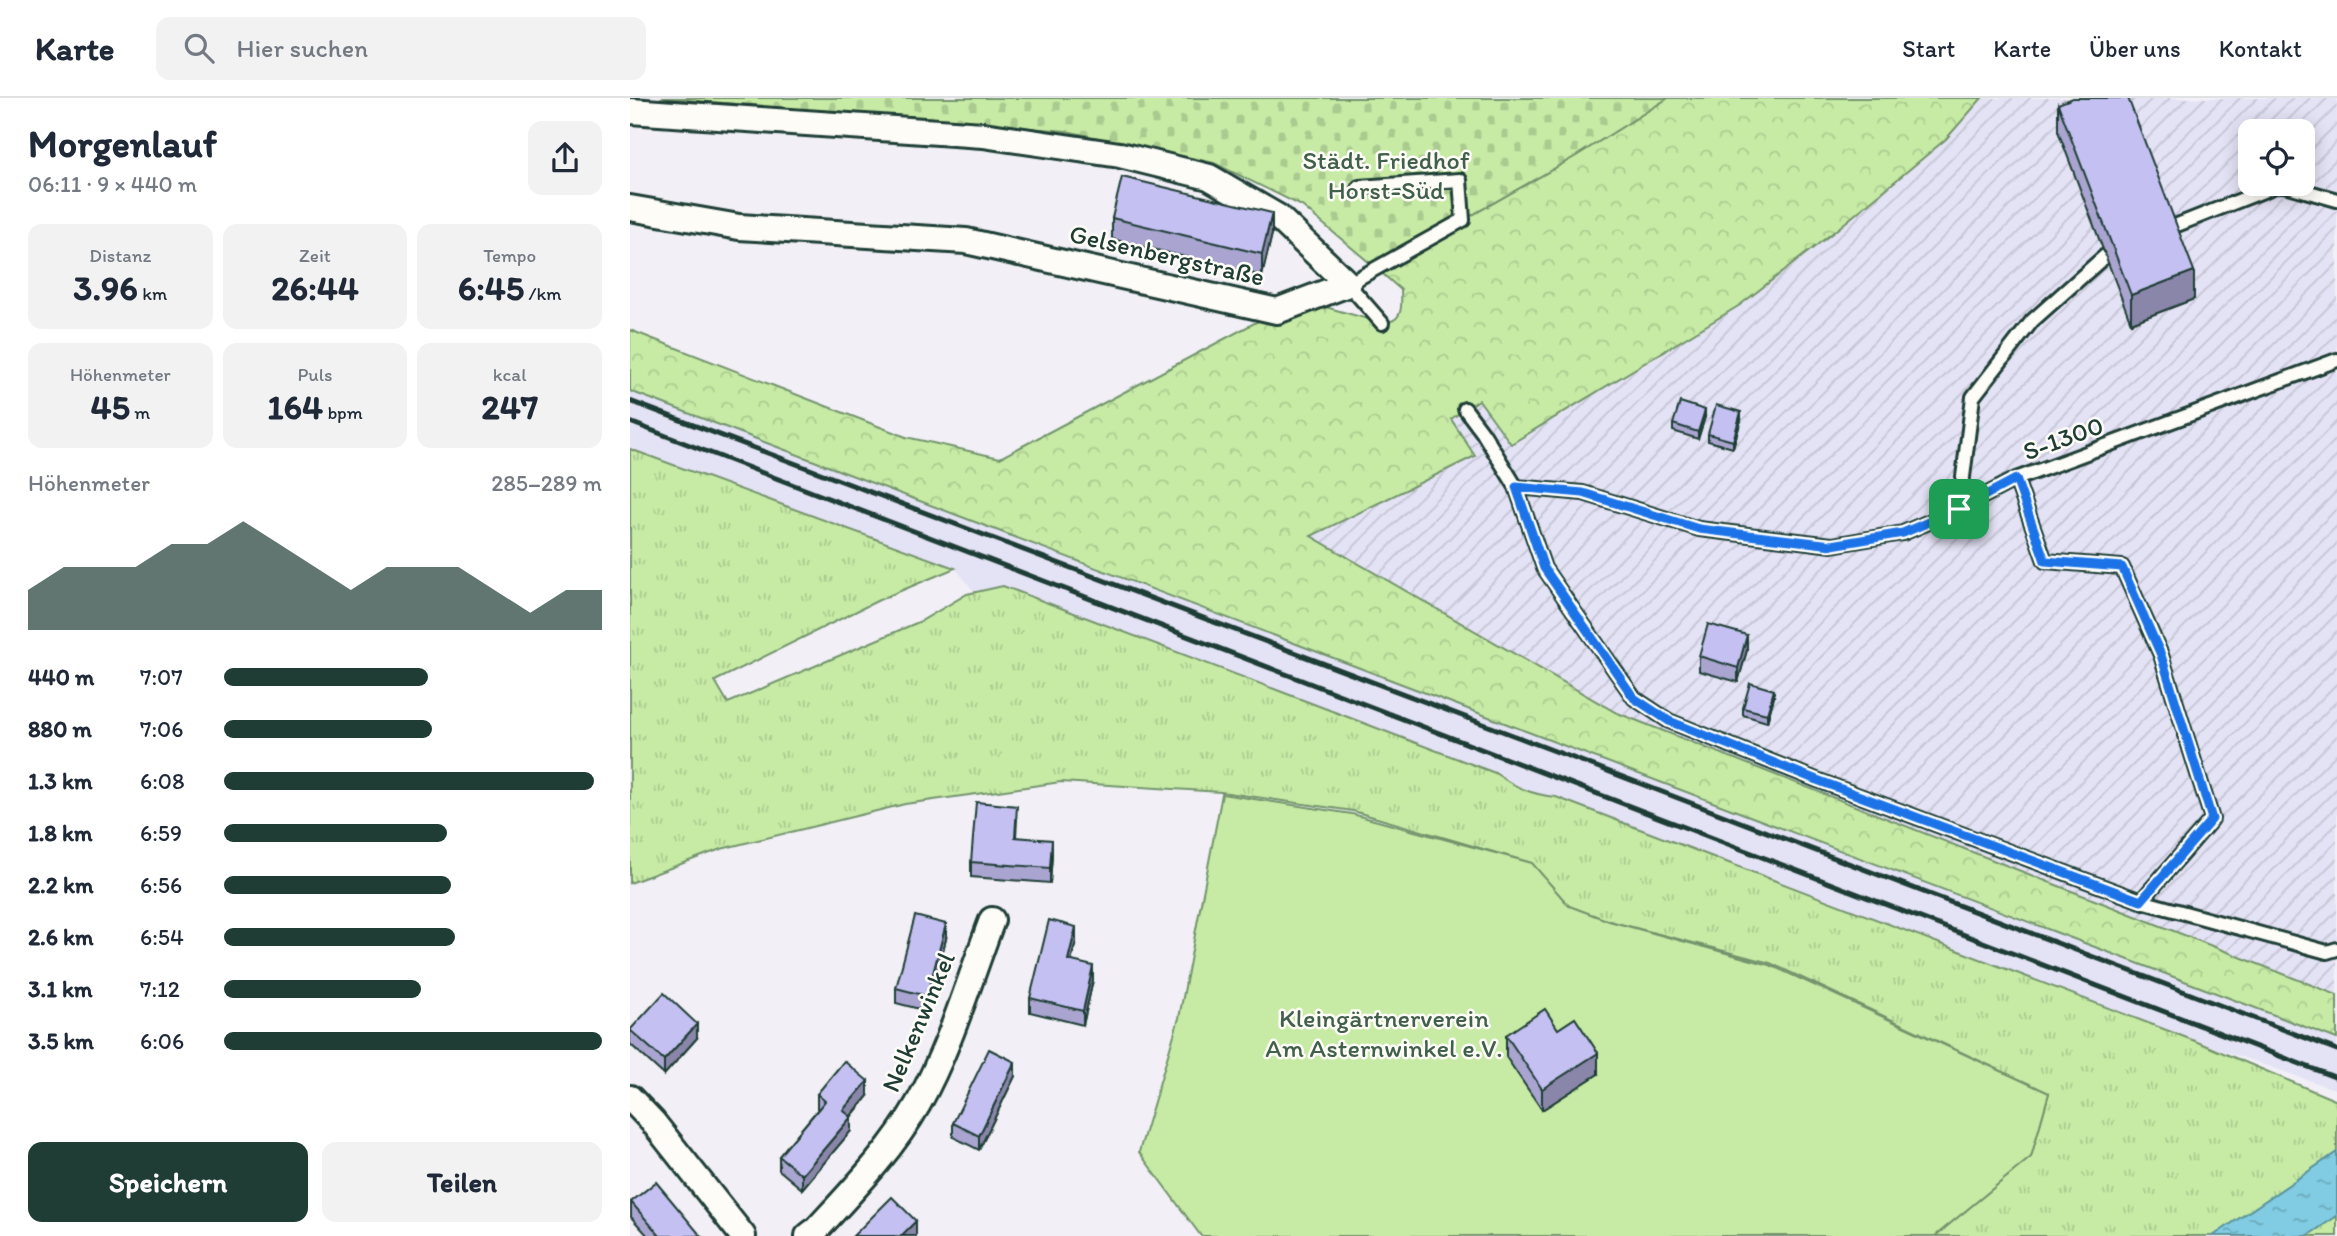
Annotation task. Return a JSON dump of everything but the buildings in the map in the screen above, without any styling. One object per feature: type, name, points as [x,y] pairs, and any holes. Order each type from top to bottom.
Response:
[{"type":"street","points":[[630,111],[983,135],[1120,155],[1209,177],[1278,217],[1348,284]]},
{"type":"street","name":"Gelsenbergstraße","points":[[630,208],[739,227],[966,241],[1277,311],[1348,284]]},
{"type":"street","name":"Nelkenwinkel","points":[[808,1236],[871,1169],[917,1106],[943,1051],[992,920]]},
{"type":"street","points":[[630,1098],[653,1122],[743,1236]]},
{"type":"lane","points":[[1359,187],[1460,180],[1462,220],[1348,284],[1382,323]]},
{"type":"lane","points":[[2167,229],[2281,184],[2337,200]]},
{"type":"lane","points":[[1959,509],[1973,397],[2032,321],[2105,256]]},
{"type":"lane","name":"S-1300","points":[[1516,487],[1583,493],[1699,529],[1832,545],[1903,533],[1959,509],[2016,479],[2337,360]]},
{"type":"lane","points":[[1465,409],[1516,487],[1544,568],[1634,698],[1669,721],[1817,780],[2141,901],[2327,953],[2337,949]]},
{"type":"lane","points":[[2016,479],[2045,561],[2122,567],[2161,655],[2212,819],[2141,901]]},
{"type":"shaded area","points":[[1982,98],[2337,98],[2337,995],[1615,712],[1310,536],[1474,456],[1450,419],[1479,400],[1511,443],[1740,305],[1835,231],[1945,139]]},
{"type":"shaded area","points":[[630,391],[2337,1039],[2337,1090],[2195,1041],[1556,797],[1536,795],[1513,786],[1495,773],[1003,587],[974,591],[955,568],[630,449]]},
{"type":"green space","name":"Städt. Friedhof Horst-Süd","points":[[660,98],[1668,98],[1576,156],[1377,269],[1302,206],[1214,163],[1066,131]]},
{"type":"green space","points":[[1668,98],[1982,98],[1946,139],[1740,305],[1511,444],[1479,400],[1451,419],[1475,456],[1311,536],[1615,712],[2337,995],[2337,1039],[630,391],[630,330],[906,437],[1000,458],[1277,311],[1315,304],[1382,323],[1394,320],[1400,313],[1401,290],[1377,269],[1576,156]]},
{"type":"green space","points":[[630,449],[955,568],[879,600],[715,681],[728,703],[921,621],[967,594],[1003,586],[1495,773],[1524,790],[1556,797],[2195,1041],[2337,1101],[2337,1236],[1935,1236],[2031,1157],[2049,1093],[1770,963],[1609,921],[1569,906],[1531,863],[1353,811],[1221,792],[1061,782],[905,804],[721,849],[630,883]]},
{"type":"green space","name":"Kleingärtnerverein Am Asternwinkel e.V.","points":[[1222,794],[1352,814],[1532,863],[1569,906],[1609,921],[1770,965],[2049,1093],[2031,1157],[1935,1236],[1201,1236],[1139,1152],[1179,1018]]},
{"type":"water","points":[[2337,1152],[2337,1216],[2307,1236],[2213,1236]]},
{"type":"railway","points":[[630,401],[2337,1050]]},
{"type":"railway","points":[[630,422],[2337,1078]]},
{"type":"route","points":[[2016,479],[2045,561],[2122,567],[2161,655],[2212,819],[2141,901],[1817,780],[1669,721],[1634,698],[1544,568],[1516,487],[1583,493],[1699,529],[1832,545],[1903,533],[1959,509],[2016,479]]}]
